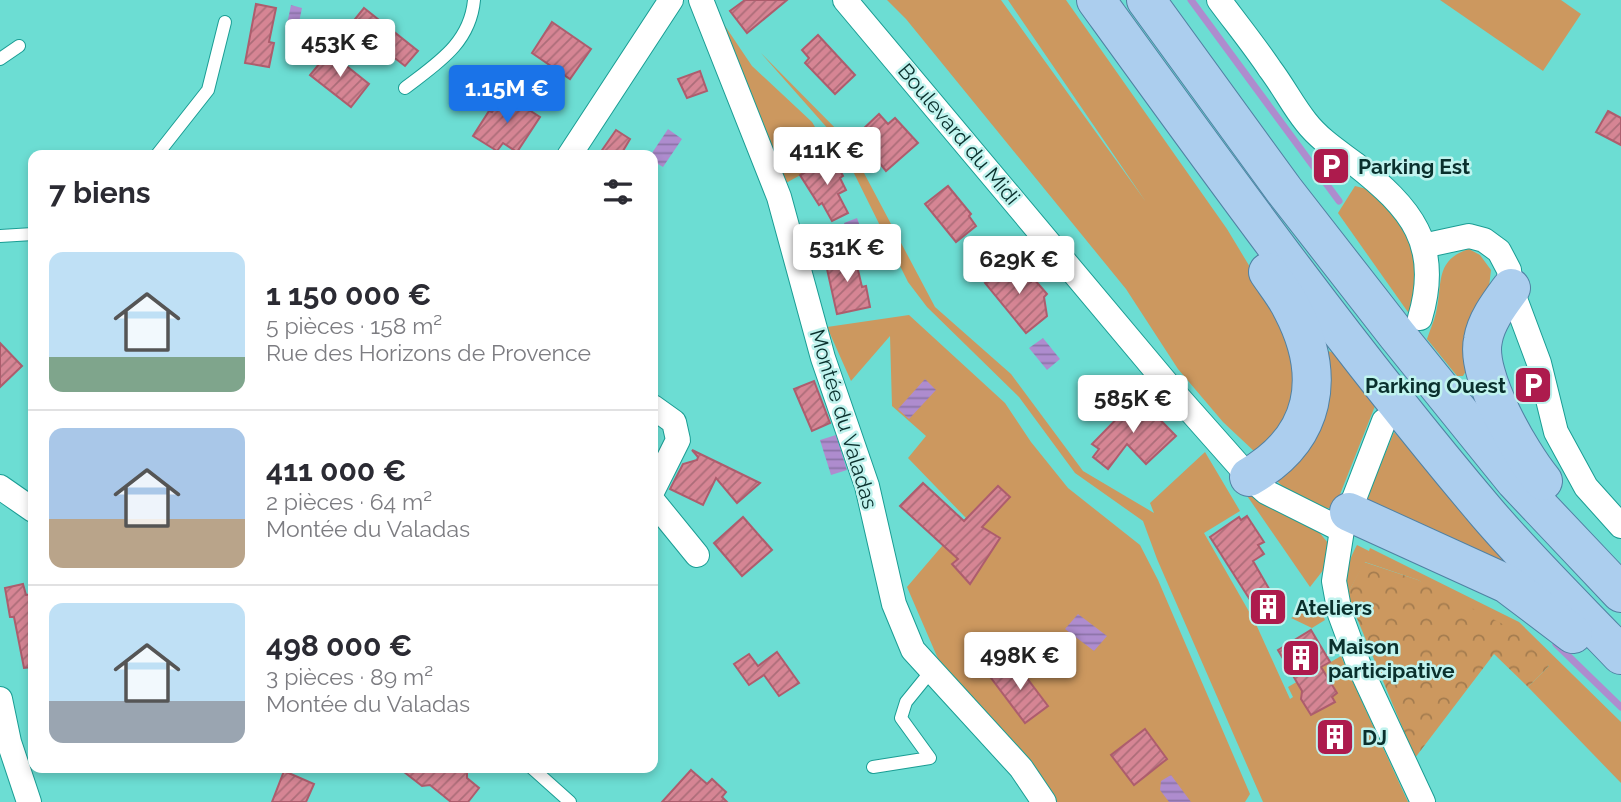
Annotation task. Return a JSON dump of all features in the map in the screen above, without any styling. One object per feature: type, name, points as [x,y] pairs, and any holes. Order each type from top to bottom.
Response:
[{"type":"main road","points":[[1096,0],[1249,211],[1337,326],[1488,514],[1621,655]]},
{"type":"main road","points":[[1146,0],[1284,190],[1397,335],[1515,481],[1621,593]]},
{"type":"main road","points":[[1249,211],[1257,254],[1293,310],[1310,356],[1313,388],[1307,414],[1295,439],[1265,468],[1249,477]]},
{"type":"main road","points":[[1511,288],[1498,305],[1482,340],[1484,363],[1492,392],[1511,432],[1537,473],[1621,573]]},
{"type":"main road","points":[[1345,521],[1507,584],[1583,641],[1621,665]]},
{"type":"street","points":[[573,150],[671,0]]},
{"type":"street","name":"Montée du Valadas","points":[[701,0],[779,197],[823,358],[867,486],[894,604],[913,650],[1021,768],[1044,802]]},
{"type":"street","name":"Boulevard du Midi","points":[[845,0],[1179,398],[1249,477],[1266,492],[1329,526],[1345,521]]},
{"type":"street","points":[[1219,0],[1307,124],[1398,201],[1415,225],[1424,247],[1428,271],[1426,296],[1420,318]]},
{"type":"street","points":[[1424,247],[1469,236],[1484,240],[1499,251],[1509,270],[1511,288],[1539,363],[1556,432],[1586,487],[1621,526]]},
{"type":"street","points":[[658,411],[674,422],[678,440],[658,480]]},
{"type":"street","points":[[1384,421],[1345,521],[1334,581],[1340,614],[1358,663],[1423,802]]},
{"type":"street","points":[[0,487],[28,507]]},
{"type":"street","points":[[658,507],[697,555]]},
{"type":"street","points":[[0,699],[9,742],[29,802]]},
{"type":"lane","points":[[405,88],[452,52],[472,13],[474,0]]},
{"type":"lane","points":[[161,150],[208,90],[225,22]]},
{"type":"lane","points":[[0,60],[19,46]]},
{"type":"lane","points":[[0,236],[28,234]]},
{"type":"lane","points":[[873,767],[930,758],[901,718],[906,702],[932,670]]},
{"type":"lane","points":[[538,773],[570,802]]},
{"type":"green space","points":[[887,0],[1001,0],[1146,202],[1008,0],[1066,0],[1227,229],[1256,277],[1287,342],[1295,382],[1290,418],[1256,453],[1223,422],[1178,369],[1126,289],[906,19]]},
{"type":"green space","points":[[1440,0],[1561,0],[1581,14],[1543,71]]},
{"type":"green space","points":[[717,14],[752,66],[812,122],[833,157],[786,183]]},
{"type":"green space","points":[[761,53],[846,139],[935,307],[1011,374],[1083,471],[1154,513],[1150,503],[1205,452],[1240,511],[1204,533],[1255,622],[1290,699],[1293,697],[1288,687],[1341,656],[1408,802],[1263,802],[1143,521],[1075,473],[1019,397],[927,307],[908,282],[837,139]]},
{"type":"green space","points":[[1355,186],[1371,190],[1406,227],[1420,275],[1410,315],[1338,213]]},
{"type":"green space","points":[[1469,249],[1480,255],[1491,270],[1469,366],[1463,376],[1457,376],[1427,339],[1436,313],[1445,266],[1458,254]]},
{"type":"green space","points":[[909,315],[1005,403],[1031,442],[1068,488],[1140,545],[1158,580],[1250,794],[1245,802],[1053,802],[939,661],[907,587],[966,518],[908,458],[926,436],[892,406],[890,336],[851,381],[827,327]]},
{"type":"green space","points":[[1328,351],[1337,354],[1375,406],[1335,507],[1324,509],[1287,491],[1277,481],[1319,358]]},
{"type":"green space","points":[[1394,432],[1532,586],[1365,503]]},
{"type":"green space","points":[[1232,474],[1314,526],[1328,543],[1328,564],[1310,587]]},
{"type":"green space","points":[[1357,545],[1369,551],[1370,548],[1519,622],[1621,722],[1621,783],[1528,687],[1549,666],[1418,580],[1365,562],[1348,593],[1348,569]]},
{"type":"green space","points":[[1364,562],[1418,580],[1514,630],[1549,666],[1528,687],[1494,654],[1415,758],[1348,593]]},
{"type":"green space","points":[[1318,604],[1325,620],[1312,628],[1291,618]]},
{"type":"shaded area","points":[[291,5],[302,8],[296,37],[285,34]]},
{"type":"shaded area","points":[[668,129],[682,139],[663,167],[658,164],[658,150],[654,150]]},
{"type":"shaded area","points":[[857,218],[866,243],[853,248],[844,223]]},
{"type":"shaded area","points":[[1043,338],[1060,359],[1047,370],[1029,348]]},
{"type":"shaded area","points":[[925,379],[936,390],[909,419],[898,409]]},
{"type":"shaded area","points":[[836,435],[847,470],[831,475],[820,440]]},
{"type":"shaded area","points":[[1078,614],[1107,636],[1094,651],[1065,629]]},
{"type":"shaded area","points":[[1171,775],[1191,802],[1169,802],[1160,790],[1161,781]]},
{"type":"building","points":[[745,0],[787,0],[747,33],[730,11]]},
{"type":"building","points":[[256,4],[276,8],[269,42],[274,43],[269,67],[245,63]]},
{"type":"building","points":[[364,8],[418,51],[405,66],[351,24]]},
{"type":"building","points":[[552,22],[591,49],[570,79],[532,53]]},
{"type":"building","points":[[818,35],[855,75],[835,94],[805,63],[809,58],[802,50]]},
{"type":"building","points":[[329,52],[369,84],[351,107],[310,75]]},
{"type":"building","points":[[700,71],[707,91],[687,98],[678,79]]},
{"type":"building","points":[[504,94],[540,117],[518,150],[503,143],[495,150],[473,136],[489,111],[492,112]]},
{"type":"building","points":[[1608,111],[1621,118],[1621,145],[1596,132]]},
{"type":"building","points":[[879,114],[888,124],[895,118],[918,143],[886,171],[861,140],[863,137],[860,132]]},
{"type":"building","points":[[616,130],[630,139],[624,150],[602,150]]},
{"type":"building","points":[[833,157],[843,176],[840,178],[846,190],[838,194],[848,213],[832,221],[800,175]]},
{"type":"building","points":[[948,186],[971,214],[969,216],[976,226],[956,242],[925,204]]},
{"type":"building","points":[[854,253],[862,287],[866,286],[870,307],[837,314],[825,260]]},
{"type":"building","points":[[1014,260],[1031,282],[1034,279],[1047,294],[1044,297],[1047,316],[1026,333],[985,283]]},
{"type":"building","points":[[0,343],[22,366],[0,387]]},
{"type":"building","points":[[814,381],[830,423],[812,431],[794,389]]},
{"type":"building","points":[[1138,397],[1176,436],[1146,464],[1127,444],[1108,469],[1093,457],[1099,449],[1092,444]]},
{"type":"building","points":[[692,450],[760,483],[737,503],[716,478],[703,505],[670,489],[683,464],[697,460],[698,457]]},
{"type":"building","points":[[923,483],[964,521],[998,486],[1010,497],[982,527],[1000,538],[970,584],[952,564],[958,559],[900,506]]},
{"type":"building","points":[[1247,516],[1264,542],[1258,545],[1264,554],[1253,561],[1276,601],[1276,609],[1261,617],[1210,537],[1239,517],[1241,520]]},
{"type":"building","points":[[743,517],[772,550],[742,576],[714,543]]},
{"type":"building","points":[[23,584],[28,595],[28,668],[24,668],[5,588]]},
{"type":"building","points":[[1311,630],[1330,662],[1321,667],[1337,693],[1332,697],[1335,702],[1311,715],[1301,699],[1302,691],[1278,650]]},
{"type":"building","points":[[777,652],[799,683],[779,696],[764,675],[749,685],[734,664],[749,654],[758,666]]},
{"type":"building","points":[[1014,661],[1048,706],[1025,723],[991,678]]},
{"type":"building","points":[[1145,729],[1167,759],[1134,785],[1111,755]]},
{"type":"building","points":[[691,770],[707,784],[712,779],[726,792],[722,797],[727,802],[662,802]]},
{"type":"building","points":[[283,773],[314,784],[306,802],[272,802]]},
{"type":"building","points":[[405,773],[467,773],[467,778],[479,788],[468,802],[451,802],[430,785],[422,786]]},
{"type":"waterway","points":[[1191,0],[1339,201]]},
{"type":"waterway","points":[[1556,644],[1621,707]]},
{"type":"place","name":"Parking Est","points":[[1331,166]]},
{"type":"place","name":"Parking Ouest","points":[[1533,385]]},
{"type":"place","name":"Ateliers","points":[[1268,607]]},
{"type":"place","name":"Maison participative","points":[[1301,658]]},
{"type":"place","name":"DJ","points":[[1335,737]]}]
